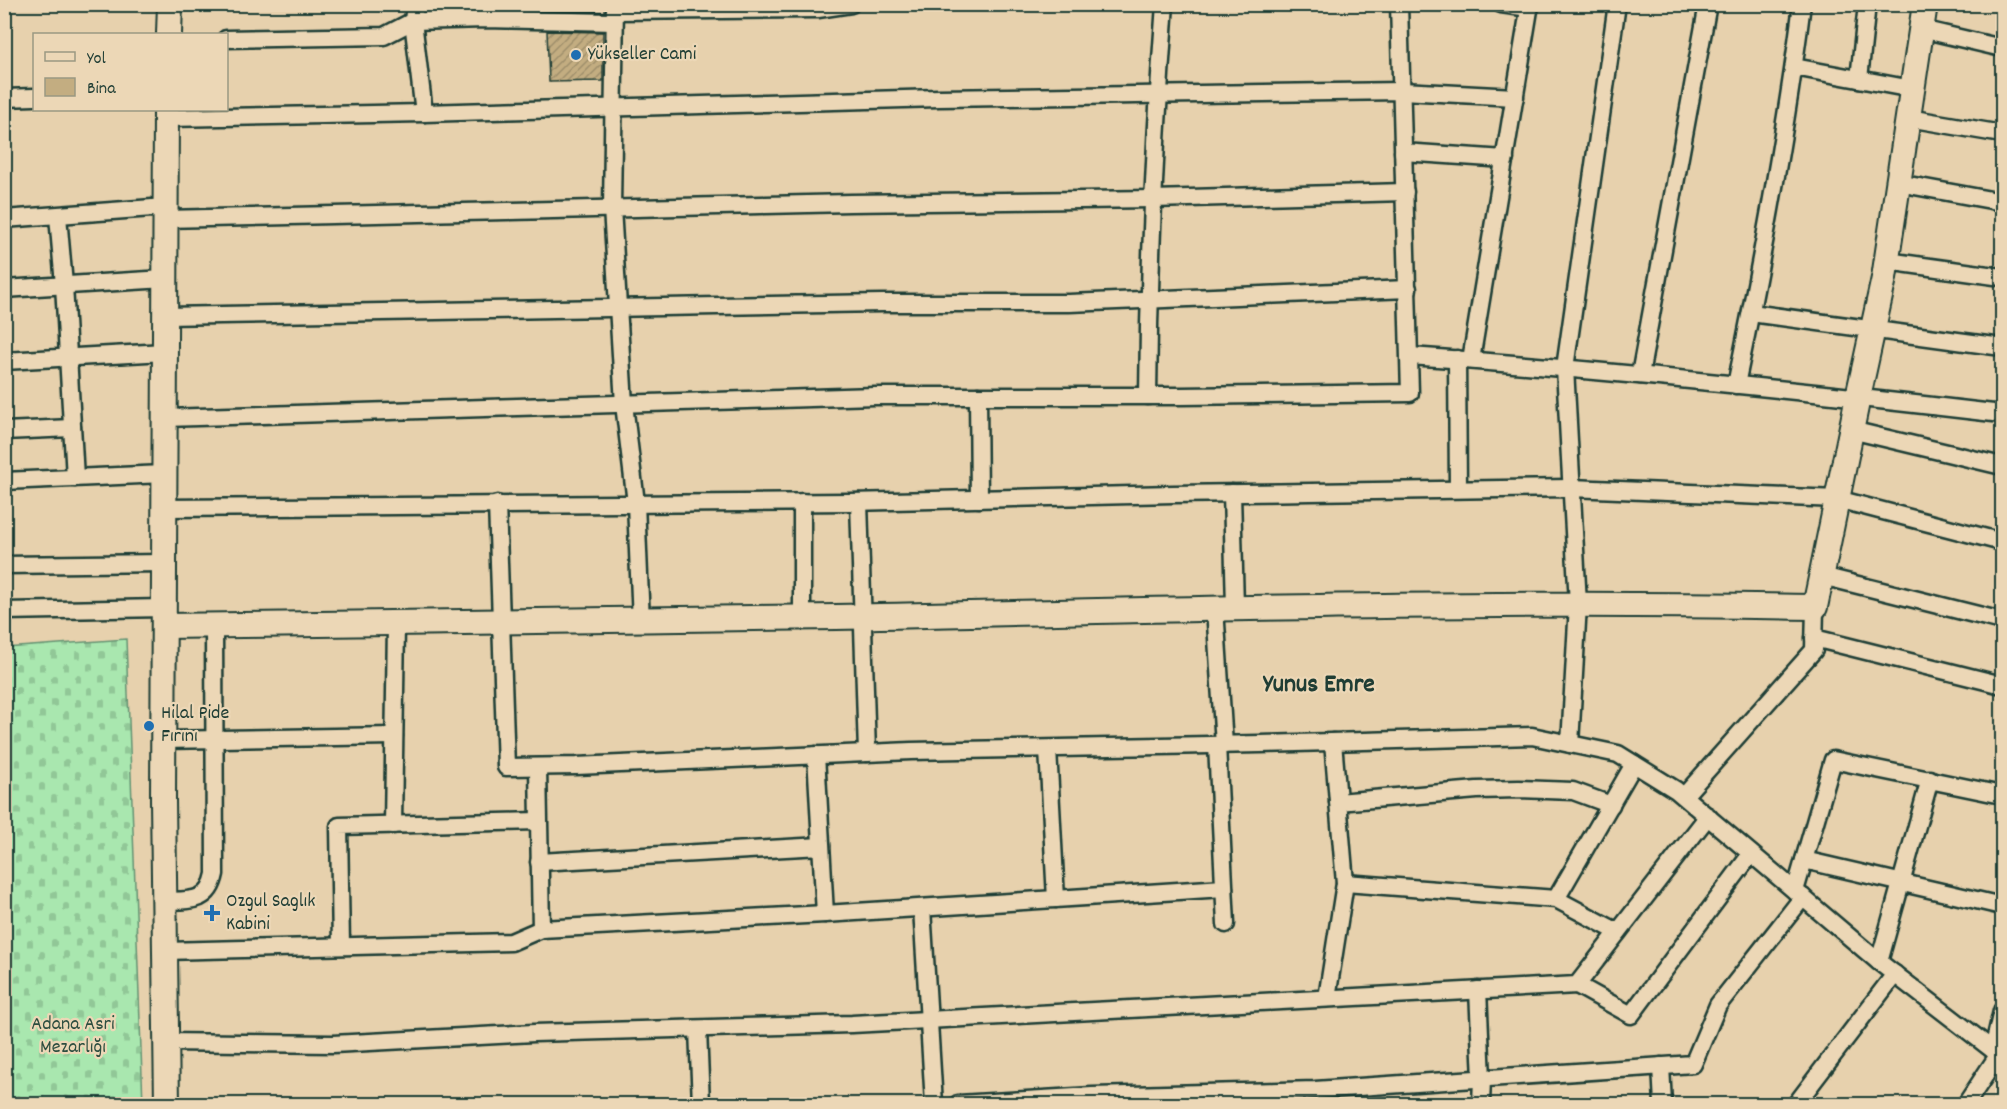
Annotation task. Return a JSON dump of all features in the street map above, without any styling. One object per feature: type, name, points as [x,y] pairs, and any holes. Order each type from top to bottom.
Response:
[{"type":"main road","points":[[169,33],[171,4]]},
{"type":"main road","points":[[164,617],[214,626],[502,625],[1225,608],[1578,604],[1815,607],[1887,261],[1925,4]]},
{"type":"main road","points":[[166,114],[163,740],[167,1104]]},
{"type":"street","points":[[228,39],[384,36],[414,13],[486,19],[615,12],[818,9],[851,4]]},
{"type":"street","points":[[1148,396],[1148,300],[1165,4]]},
{"type":"street","points":[[165,418],[875,396],[1410,393],[1399,4]]},
{"type":"street","points":[[1458,489],[1464,360],[1504,159],[1530,6],[1501,4]]},
{"type":"street","points":[[1570,744],[1578,604],[1564,368],[1617,4]]},
{"type":"street","points":[[1641,375],[1708,4]]},
{"type":"street","points":[[1736,385],[1751,313],[1794,67],[1802,4]]},
{"type":"street","points":[[1859,79],[1867,4]]},
{"type":"street","points":[[615,12],[612,208],[624,404],[636,503],[641,621]]},
{"type":"street","points":[[414,13],[424,113]]},
{"type":"street","points":[[1921,29],[2002,48]]},
{"type":"street","points":[[1794,67],[1912,89]]},
{"type":"street","points":[[166,114],[424,113],[939,98],[1402,91],[1515,97]]},
{"type":"street","points":[[4,98],[33,97]]},
{"type":"street","points":[[1908,118],[2002,134]]},
{"type":"street","points":[[1403,152],[1504,159]]},
{"type":"street","points":[[1898,183],[2002,202]]},
{"type":"street","points":[[4,219],[165,213],[1153,200],[1405,192]]},
{"type":"street","points":[[58,216],[75,478]]},
{"type":"street","points":[[1887,261],[2002,277]]},
{"type":"street","points":[[4,289],[165,279]]},
{"type":"street","points":[[165,316],[870,304],[1069,303],[1408,289]]},
{"type":"street","points":[[1751,313],[2002,347]]},
{"type":"street","points":[[4,361],[165,352]]},
{"type":"street","points":[[1410,356],[1641,375],[2002,414]]},
{"type":"street","points":[[978,396],[979,499]]},
{"type":"street","points":[[4,431],[72,428]]},
{"type":"street","points":[[1851,430],[2002,466]]},
{"type":"street","points":[[4,481],[164,474]]},
{"type":"street","points":[[164,508],[859,502],[1571,488],[1837,499],[2002,542]]},
{"type":"street","points":[[1226,924],[1220,745],[1232,493]]},
{"type":"street","points":[[802,502],[802,618]]},
{"type":"street","points":[[859,502],[867,753]]},
{"type":"street","points":[[497,504],[506,768],[867,753],[1532,736],[1618,754],[1683,796],[1879,962],[1998,1054]]},
{"type":"street","points":[[4,565],[164,563]]},
{"type":"street","points":[[1822,576],[2002,621]]},
{"type":"street","points":[[1683,796],[1814,650],[1815,607]]},
{"type":"street","points":[[4,611],[164,617]]},
{"type":"street","points":[[393,825],[396,625]]},
{"type":"street","points":[[164,901],[195,900],[207,892],[213,881],[214,626]]},
{"type":"street","points":[[1814,638],[2002,685]]},
{"type":"street","points":[[163,740],[394,736]]},
{"type":"street","points":[[1327,998],[1345,883],[1333,742]]},
{"type":"street","points":[[1048,748],[1056,899]]},
{"type":"street","points":[[816,755],[825,914]]},
{"type":"street","points":[[958,1104],[1092,1096],[1315,1090],[1693,1064],[1718,1005],[1799,894],[1804,860],[1833,760],[2002,795]]},
{"type":"street","points":[[1556,899],[1634,764]]},
{"type":"street","points":[[538,767],[541,929]]},
{"type":"street","points":[[1879,962],[1929,779]]},
{"type":"street","points":[[1338,801],[1519,789],[1573,791],[1611,805]]},
{"type":"street","points":[[1577,985],[1708,816]]},
{"type":"street","points":[[341,946],[339,826],[538,821]]},
{"type":"street","points":[[539,862],[821,846]]},
{"type":"street","points":[[166,1042],[333,1044],[534,1033],[840,1025],[1577,985],[1630,1015],[1751,854]]},
{"type":"street","points":[[1804,860],[2002,906]]},
{"type":"street","points":[[1345,883],[1556,899],[1618,932]]},
{"type":"street","points":[[165,951],[511,942],[541,929],[825,914],[1224,888]]},
{"type":"street","points":[[922,908],[934,1104]]},
{"type":"street","points":[[1796,1104],[1895,974]]},
{"type":"street","points":[[1478,990],[1481,1104]]},
{"type":"street","points":[[1966,1104],[1998,1054],[2002,1011]]},
{"type":"street","points":[[698,1029],[701,1104]]},
{"type":"street","points":[[1661,1066],[1663,1104]]},
{"type":"green space","name":"Adana Asri Mezarlığı","points":[[126,639],[143,1104],[5,1104],[5,648]]},
{"type":"building","name":"Yükseller Cami","points":[[547,31],[603,32],[603,81],[549,82]]},
{"type":"place","name":"Yükseller Cami","points":[[576,55]]},
{"type":"place","name":"Hilal Pide Fırını","points":[[149,726]]},
{"type":"place","name":"Ozgul Saglık Kabini","points":[[212,913]]},
{"type":"district","name":"Yunus Emre","points":[[1319,685]]}]
